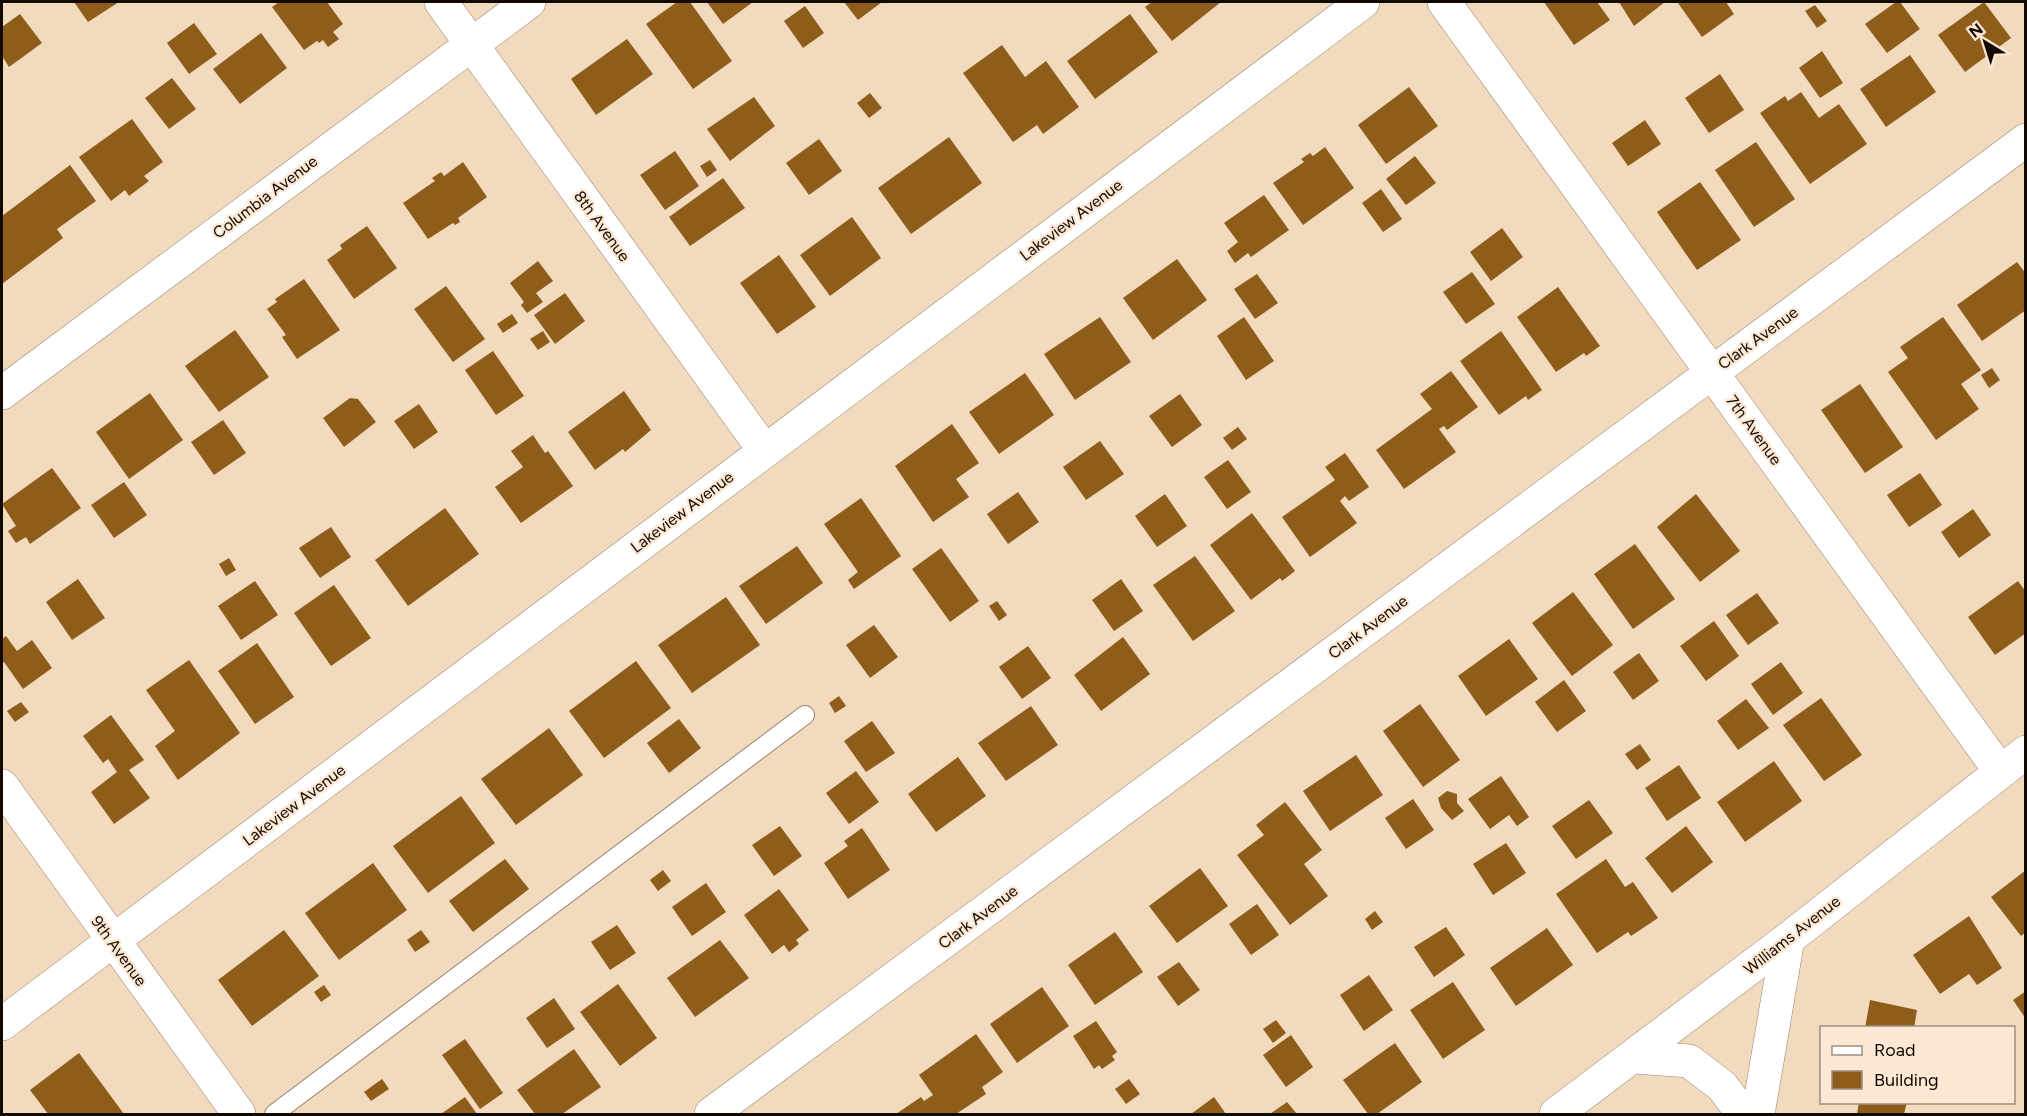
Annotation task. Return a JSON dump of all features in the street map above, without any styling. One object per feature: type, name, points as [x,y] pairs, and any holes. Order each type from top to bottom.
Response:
[{"type":"street","name":"8th Avenue","points":[[441,2],[764,450]]},
{"type":"street","name":"Columbia Avenue","points":[[2,393],[529,2]]},
{"type":"street","name":"Lakeview Avenue","points":[[2,1024],[113,943],[764,450],[1363,2]]},
{"type":"street","name":"7th Avenue","points":[[1444,2],[1712,372],[2013,761]]},
{"type":"street","name":"Clark Avenue","points":[[711,1114],[2025,140]]},
{"type":"street","name":"Williams Avenue","points":[[1556,1114],[1635,1057],[1788,939],[2013,761]]},
{"type":"street","name":"9th Avenue","points":[[2,786],[113,943],[239,1114]]},
{"type":"street","points":[[1758,1114],[1788,939]]},
{"type":"street","points":[[1635,1057],[1689,1061],[1722,1086],[1743,1114]]},
{"type":"lane","points":[[274,1114],[805,715]]},
{"type":"building","points":[[74,2],[119,2],[88,22]]},
{"type":"building","points":[[279,2],[327,2],[343,24],[333,32],[339,39],[328,47],[323,40],[319,43],[317,41],[304,50],[272,7]]},
{"type":"building","points":[[677,2],[690,2],[732,61],[693,89],[646,24]]},
{"type":"building","points":[[707,2],[753,2],[723,24]]},
{"type":"building","points":[[844,2],[882,2],[858,20]]},
{"type":"building","points":[[1152,2],[1221,2],[1172,41],[1145,7]]},
{"type":"building","points":[[1544,2],[1597,2],[1610,20],[1574,45]]},
{"type":"building","points":[[1619,2],[1665,2],[1634,26]]},
{"type":"building","points":[[1726,2],[1734,14],[1702,37],[1678,3]]},
{"type":"building","points":[[1896,2],[1900,2],[1920,29],[1887,53],[1865,24]]},
{"type":"building","points":[[1984,2],[2011,38],[1965,72],[1938,35]]},
{"type":"building","points":[[1815,5],[1827,21],[1817,28],[1805,11]]},
{"type":"building","points":[[805,6],[824,33],[803,48],[784,21]]},
{"type":"building","points":[[20,14],[42,43],[9,67],[2,56],[2,27]]},
{"type":"building","points":[[1130,14],[1158,52],[1095,99],[1067,61]]},
{"type":"building","points":[[194,23],[217,54],[189,74],[167,43]]},
{"type":"building","points":[[261,33],[287,68],[240,104],[213,69]]},
{"type":"building","points":[[627,39],[653,74],[596,115],[571,79]]},
{"type":"building","points":[[1002,45],[1025,77],[1046,61],[1079,107],[1043,134],[1037,125],[1013,142],[963,73]]},
{"type":"building","points":[[1822,51],[1843,83],[1820,98],[1799,68]]},
{"type":"building","points":[[1910,55],[1936,92],[1886,127],[1860,89]]},
{"type":"building","points":[[1720,74],[1744,110],[1709,133],[1685,98]]},
{"type":"building","points":[[172,78],[196,109],[169,129],[145,98]]},
{"type":"building","points":[[1409,87],[1438,126],[1386,164],[1358,125]]},
{"type":"building","points":[[1801,92],[1819,118],[1839,104],[1867,144],[1810,184],[1760,113],[1785,96],[1788,101]]},
{"type":"building","points":[[870,93],[882,108],[869,118],[857,103]]},
{"type":"building","points":[[754,97],[775,126],[730,161],[707,129]]},
{"type":"building","points":[[132,119],[163,162],[144,176],[149,181],[129,196],[125,190],[111,201],[79,157]]},
{"type":"building","points":[[1645,120],[1661,144],[1628,166],[1612,143]]},
{"type":"building","points":[[949,137],[982,183],[911,234],[878,188]]},
{"type":"building","points":[[819,139],[842,171],[809,195],[786,163]]},
{"type":"building","points":[[1756,142],[1795,199],[1754,227],[1715,170]]},
{"type":"building","points":[[1325,147],[1354,188],[1303,225],[1273,183],[1304,162],[1301,159],[1310,153],[1313,156]]},
{"type":"building","points":[[675,151],[699,186],[665,210],[640,175]]},
{"type":"building","points":[[1415,156],[1436,183],[1406,205],[1386,179]]},
{"type":"building","points":[[710,160],[717,170],[707,177],[700,166]]},
{"type":"building","points":[[463,162],[487,197],[458,218],[460,222],[455,225],[453,223],[428,239],[403,203],[435,181],[432,178],[441,172],[444,176]]},
{"type":"building","points":[[70,165],[96,201],[57,229],[63,238],[2,284],[2,216]]},
{"type":"building","points":[[723,178],[745,208],[690,246],[669,217]]},
{"type":"building","points":[[1700,182],[1741,240],[1697,270],[1657,212]]},
{"type":"building","points":[[1381,189],[1402,219],[1383,232],[1362,203]]},
{"type":"building","points":[[1264,195],[1289,230],[1251,257],[1248,253],[1235,263],[1227,251],[1238,242],[1224,223]]},
{"type":"building","points":[[852,217],[881,258],[830,296],[800,255]]},
{"type":"building","points":[[367,226],[397,268],[354,299],[327,260],[342,249],[340,245]]},
{"type":"building","points":[[1502,228],[1523,257],[1491,281],[1470,252]]},
{"type":"building","points":[[779,255],[816,307],[777,334],[740,283]]},
{"type":"building","points":[[1177,259],[1207,300],[1153,340],[1123,298]]},
{"type":"building","points":[[538,261],[553,281],[536,293],[543,302],[527,313],[521,305],[524,302],[510,283]]},
{"type":"building","points":[[2017,262],[2026,274],[2026,310],[1982,341],[1957,305]]},
{"type":"building","points":[[1472,272],[1495,304],[1466,324],[1443,292]]},
{"type":"building","points":[[1257,274],[1278,303],[1255,319],[1234,289]]},
{"type":"building","points":[[304,279],[340,330],[297,359],[282,337],[286,335],[267,309],[277,302],[275,299]]},
{"type":"building","points":[[446,286],[485,339],[453,362],[414,309]]},
{"type":"building","points":[[1558,287],[1600,346],[1586,356],[1584,353],[1556,372],[1517,317]]},
{"type":"building","points":[[565,293],[585,321],[555,344],[534,315]]},
{"type":"building","points":[[512,314],[518,323],[503,333],[497,324]]},
{"type":"building","points":[[1100,317],[1131,362],[1075,400],[1044,354]]},
{"type":"building","points":[[1244,317],[1274,361],[1246,380],[1217,336]]},
{"type":"building","points":[[1943,317],[1981,370],[1961,384],[1979,409],[1936,440],[1888,372],[1908,358],[1900,347]]},
{"type":"building","points":[[235,330],[269,377],[219,412],[185,366]]},
{"type":"building","points":[[543,331],[550,342],[538,350],[530,339]]},
{"type":"building","points":[[1501,331],[1542,390],[1528,400],[1526,396],[1499,415],[1460,361]]},
{"type":"building","points":[[493,351],[524,396],[496,415],[465,370]]},
{"type":"building","points":[[1992,368],[2000,380],[1989,388],[1981,375]]},
{"type":"building","points":[[1451,371],[1478,407],[1447,430],[1444,426],[1439,429],[1456,452],[1404,489],[1376,450],[1432,409],[1420,394]]},
{"type":"building","points":[[1025,373],[1054,415],[999,454],[969,412]]},
{"type":"building","points":[[1860,384],[1903,447],[1865,473],[1821,410]]},
{"type":"building","points":[[624,391],[651,430],[625,452],[623,449],[595,470],[568,432]]},
{"type":"building","points":[[150,393],[183,440],[129,479],[96,432]]},
{"type":"building","points":[[1180,394],[1202,425],[1172,447],[1149,416]]},
{"type":"building","points":[[350,398],[358,399],[376,422],[344,447],[323,418]]},
{"type":"building","points":[[419,404],[438,432],[414,449],[394,421]]},
{"type":"building","points":[[223,420],[246,453],[214,475],[191,442]]},
{"type":"building","points":[[952,424],[979,463],[956,479],[969,497],[933,522],[895,466]]},
{"type":"building","points":[[1238,427],[1247,439],[1232,450],[1223,438]]},
{"type":"building","points":[[533,435],[545,453],[548,451],[573,486],[521,523],[495,487],[523,467],[511,451]]},
{"type":"building","points":[[1100,441],[1124,474],[1086,500],[1063,467]]},
{"type":"building","points":[[1345,453],[1369,487],[1349,501],[1345,496],[1340,501],[1357,523],[1310,557],[1282,517],[1335,480],[1325,467]]},
{"type":"building","points":[[1228,460],[1251,492],[1227,509],[1204,477]]},
{"type":"building","points":[[52,468],[81,508],[30,544],[26,537],[16,543],[8,531],[16,526],[2,504]]},
{"type":"building","points":[[1920,473],[1942,505],[1909,527],[1887,495]]},
{"type":"building","points":[[124,482],[147,515],[114,538],[91,505]]},
{"type":"building","points":[[1018,492],[1039,522],[1008,544],[987,514]]},
{"type":"building","points":[[1165,494],[1187,526],[1157,547],[1135,516]]},
{"type":"building","points":[[1696,494],[1740,551],[1700,582],[1657,527]]},
{"type":"building","points":[[861,498],[901,556],[854,589],[848,580],[858,572],[824,524]]},
{"type":"building","points":[[445,508],[479,554],[408,606],[375,560]]},
{"type":"building","points":[[1973,509],[1991,535],[1959,558],[1941,532]]},
{"type":"building","points":[[1252,513],[1295,571],[1282,581],[1280,578],[1251,600],[1210,545]]},
{"type":"building","points":[[331,527],[351,557],[320,578],[299,548]]},
{"type":"building","points":[[1635,544],[1675,599],[1633,629],[1594,574]]},
{"type":"building","points":[[797,546],[823,583],[766,624],[739,586]]},
{"type":"building","points":[[941,548],[979,601],[950,622],[912,569]]},
{"type":"building","points":[[1195,556],[1235,611],[1193,641],[1153,585]]},
{"type":"building","points":[[229,558],[236,570],[226,576],[219,564]]},
{"type":"building","points":[[78,579],[105,618],[72,640],[46,602]]},
{"type":"building","points":[[1121,579],[1143,611],[1114,631],[1092,600]]},
{"type":"building","points":[[255,581],[278,615],[241,640],[218,606]]},
{"type":"building","points":[[2018,581],[2026,592],[2026,633],[1995,655],[1968,617]]},
{"type":"building","points":[[334,585],[371,638],[331,666],[294,613]]},
{"type":"building","points":[[1573,592],[1613,645],[1572,676],[1532,623]]},
{"type":"building","points":[[1757,593],[1779,623],[1748,645],[1726,615]]},
{"type":"building","points":[[726,597],[760,645],[692,693],[658,645]]},
{"type":"building","points":[[997,601],[1007,615],[999,621],[989,606]]},
{"type":"building","points":[[1714,621],[1739,656],[1706,681],[1680,646]]},
{"type":"building","points":[[874,625],[898,657],[870,678],[846,645]]},
{"type":"building","points":[[6,636],[17,651],[32,640],[52,668],[23,689],[4,662],[2,663],[2,639]]},
{"type":"building","points":[[1123,637],[1150,674],[1101,711],[1074,675]]},
{"type":"building","points":[[1509,639],[1538,679],[1486,716],[1458,676]]},
{"type":"building","points":[[257,643],[294,697],[255,724],[218,671]]},
{"type":"building","points":[[1028,646],[1051,678],[1022,699],[999,667]]},
{"type":"building","points":[[1639,653],[1659,681],[1633,700],[1613,672]]},
{"type":"building","points":[[189,660],[240,733],[178,780],[155,746],[175,731],[146,690]]},
{"type":"building","points":[[636,661],[671,708],[604,758],[569,711]]},
{"type":"building","points":[[1781,662],[1803,693],[1773,715],[1751,684]]},
{"type":"building","points":[[1564,680],[1586,711],[1557,732],[1535,702]]},
{"type":"building","points":[[839,696],[846,706],[835,713],[829,703]]},
{"type":"building","points":[[1821,698],[1862,755],[1824,781],[1783,725]]},
{"type":"building","points":[[1746,699],[1769,728],[1738,750],[1717,721]]},
{"type":"building","points":[[21,702],[29,712],[15,722],[7,711]]},
{"type":"building","points":[[1420,704],[1460,760],[1423,787],[1383,731]]},
{"type":"building","points":[[1031,706],[1058,745],[1006,781],[978,743]]},
{"type":"building","points":[[111,715],[144,760],[129,770],[150,798],[114,824],[91,792],[117,772],[108,759],[103,763],[83,736]]},
{"type":"building","points":[[679,719],[701,748],[669,773],[647,743]]},
{"type":"building","points":[[872,721],[895,753],[866,772],[844,741]]},
{"type":"building","points":[[549,728],[583,775],[516,825],[481,779]]},
{"type":"building","points":[[1640,744],[1651,760],[1637,770],[1625,754]]},
{"type":"building","points":[[1356,755],[1383,795],[1330,831],[1303,791]]},
{"type":"building","points":[[958,757],[986,796],[936,832],[908,794]]},
{"type":"building","points":[[1774,761],[1802,801],[1745,842],[1717,802]]},
{"type":"building","points":[[1679,765],[1701,798],[1667,821],[1645,788]]},
{"type":"building","points":[[856,771],[879,802],[849,824],[826,793]]},
{"type":"building","points":[[1501,776],[1529,817],[1517,826],[1509,815],[1490,829],[1468,799]]},
{"type":"building","points":[[1447,791],[1457,794],[1457,803],[1464,811],[1452,820],[1441,808],[1438,798]]},
{"type":"building","points":[[461,796],[495,843],[428,893],[393,846]]},
{"type":"building","points":[[1413,799],[1434,830],[1406,849],[1385,818]]},
{"type":"building","points":[[1589,800],[1613,833],[1576,859],[1552,826]]},
{"type":"building","points":[[1285,802],[1322,850],[1304,864],[1328,896],[1290,925],[1237,855],[1264,835],[1256,825]]},
{"type":"building","points":[[780,826],[802,856],[774,876],[752,845]]},
{"type":"building","points":[[1686,826],[1713,862],[1672,893],[1645,858]]},
{"type":"building","points":[[862,828],[890,870],[848,899],[824,863],[848,846],[844,841]]},
{"type":"building","points":[[1506,843],[1526,873],[1493,895],[1473,864]]},
{"type":"building","points":[[505,859],[529,889],[473,932],[449,901]]},
{"type":"building","points":[[1606,859],[1625,887],[1633,882],[1658,918],[1631,936],[1628,932],[1597,953],[1556,894]]},
{"type":"building","points":[[373,863],[407,910],[339,960],[305,913]]},
{"type":"building","points":[[1200,868],[1228,906],[1177,943],[1149,906]]},
{"type":"building","points":[[663,870],[671,881],[658,891],[650,880]]},
{"type":"building","points":[[2026,870],[2026,932],[2021,936],[1991,897]]},
{"type":"building","points":[[706,883],[726,912],[692,936],[672,907]]},
{"type":"building","points":[[779,889],[809,930],[796,940],[799,944],[789,952],[784,945],[772,954],[744,915]]},
{"type":"building","points":[[1257,904],[1279,935],[1251,955],[1229,924]]},
{"type":"building","points":[[1375,911],[1383,922],[1372,930],[1365,919]]},
{"type":"building","points":[[1969,916],[2002,968],[1977,985],[1969,974],[1940,994],[1913,955]]},
{"type":"building","points":[[617,925],[636,953],[610,970],[591,942]]},
{"type":"building","points":[[1446,927],[1465,955],[1434,977],[1414,947]]},
{"type":"building","points":[[1547,928],[1573,965],[1516,1006],[1490,968]]},
{"type":"building","points":[[284,930],[319,976],[252,1026],[218,980]]},
{"type":"building","points":[[421,930],[430,942],[415,952],[407,940]]},
{"type":"building","points":[[1115,932],[1143,972],[1095,1005],[1068,965]]},
{"type":"building","points":[[720,940],[749,978],[695,1017],[667,978]]},
{"type":"building","points":[[1179,962],[1200,990],[1178,1006],[1157,977]]},
{"type":"building","points":[[1369,975],[1393,1010],[1364,1031],[1340,995]]},
{"type":"building","points":[[1453,982],[1485,1030],[1443,1059],[1410,1010]]},
{"type":"building","points":[[618,984],[657,1038],[620,1066],[580,1012]]},
{"type":"building","points":[[324,985],[331,995],[321,1002],[314,992]]},
{"type":"building","points":[[1042,987],[1069,1026],[1017,1063],[990,1024]]},
{"type":"building","points":[[2026,991],[2026,1019],[2013,1000]]},
{"type":"building","points":[[554,998],[575,1029],[547,1048],[526,1018]]},
{"type":"building","points":[[1870,1000],[1917,1010],[1914,1026],[1865,1026]]},
{"type":"building","points":[[1276,1020],[1286,1033],[1273,1043],[1263,1029]]},
{"type":"building","points":[[1096,1021],[1117,1052],[1112,1056],[1115,1060],[1102,1069],[1099,1065],[1094,1069],[1073,1036]]},
{"type":"building","points":[[976,1034],[1003,1072],[982,1087],[986,1094],[956,1114],[896,1114],[921,1097],[924,1101],[933,1095],[919,1075]]},
{"type":"building","points":[[1291,1035],[1313,1067],[1286,1087],[1263,1055]]},
{"type":"building","points":[[465,1039],[503,1093],[480,1109],[442,1055]]},
{"type":"building","points":[[1395,1043],[1422,1082],[1377,1114],[1368,1114],[1343,1080]]},
{"type":"building","points":[[574,1049],[601,1087],[562,1114],[535,1114],[517,1090]]},
{"type":"building","points":[[79,1053],[124,1114],[48,1114],[30,1090]]},
{"type":"building","points":[[382,1079],[389,1089],[371,1101],[364,1092]]},
{"type":"building","points":[[1129,1079],[1140,1094],[1126,1104],[1115,1089]]},
{"type":"building","points":[[465,1097],[477,1114],[441,1114]]},
{"type":"building","points":[[1214,1097],[1226,1114],[1191,1114]]},
{"type":"building","points":[[1287,1102],[1297,1114],[1270,1114]]},
{"type":"building","points":[[1859,1104],[1906,1104],[1904,1114],[1857,1114]]}]
